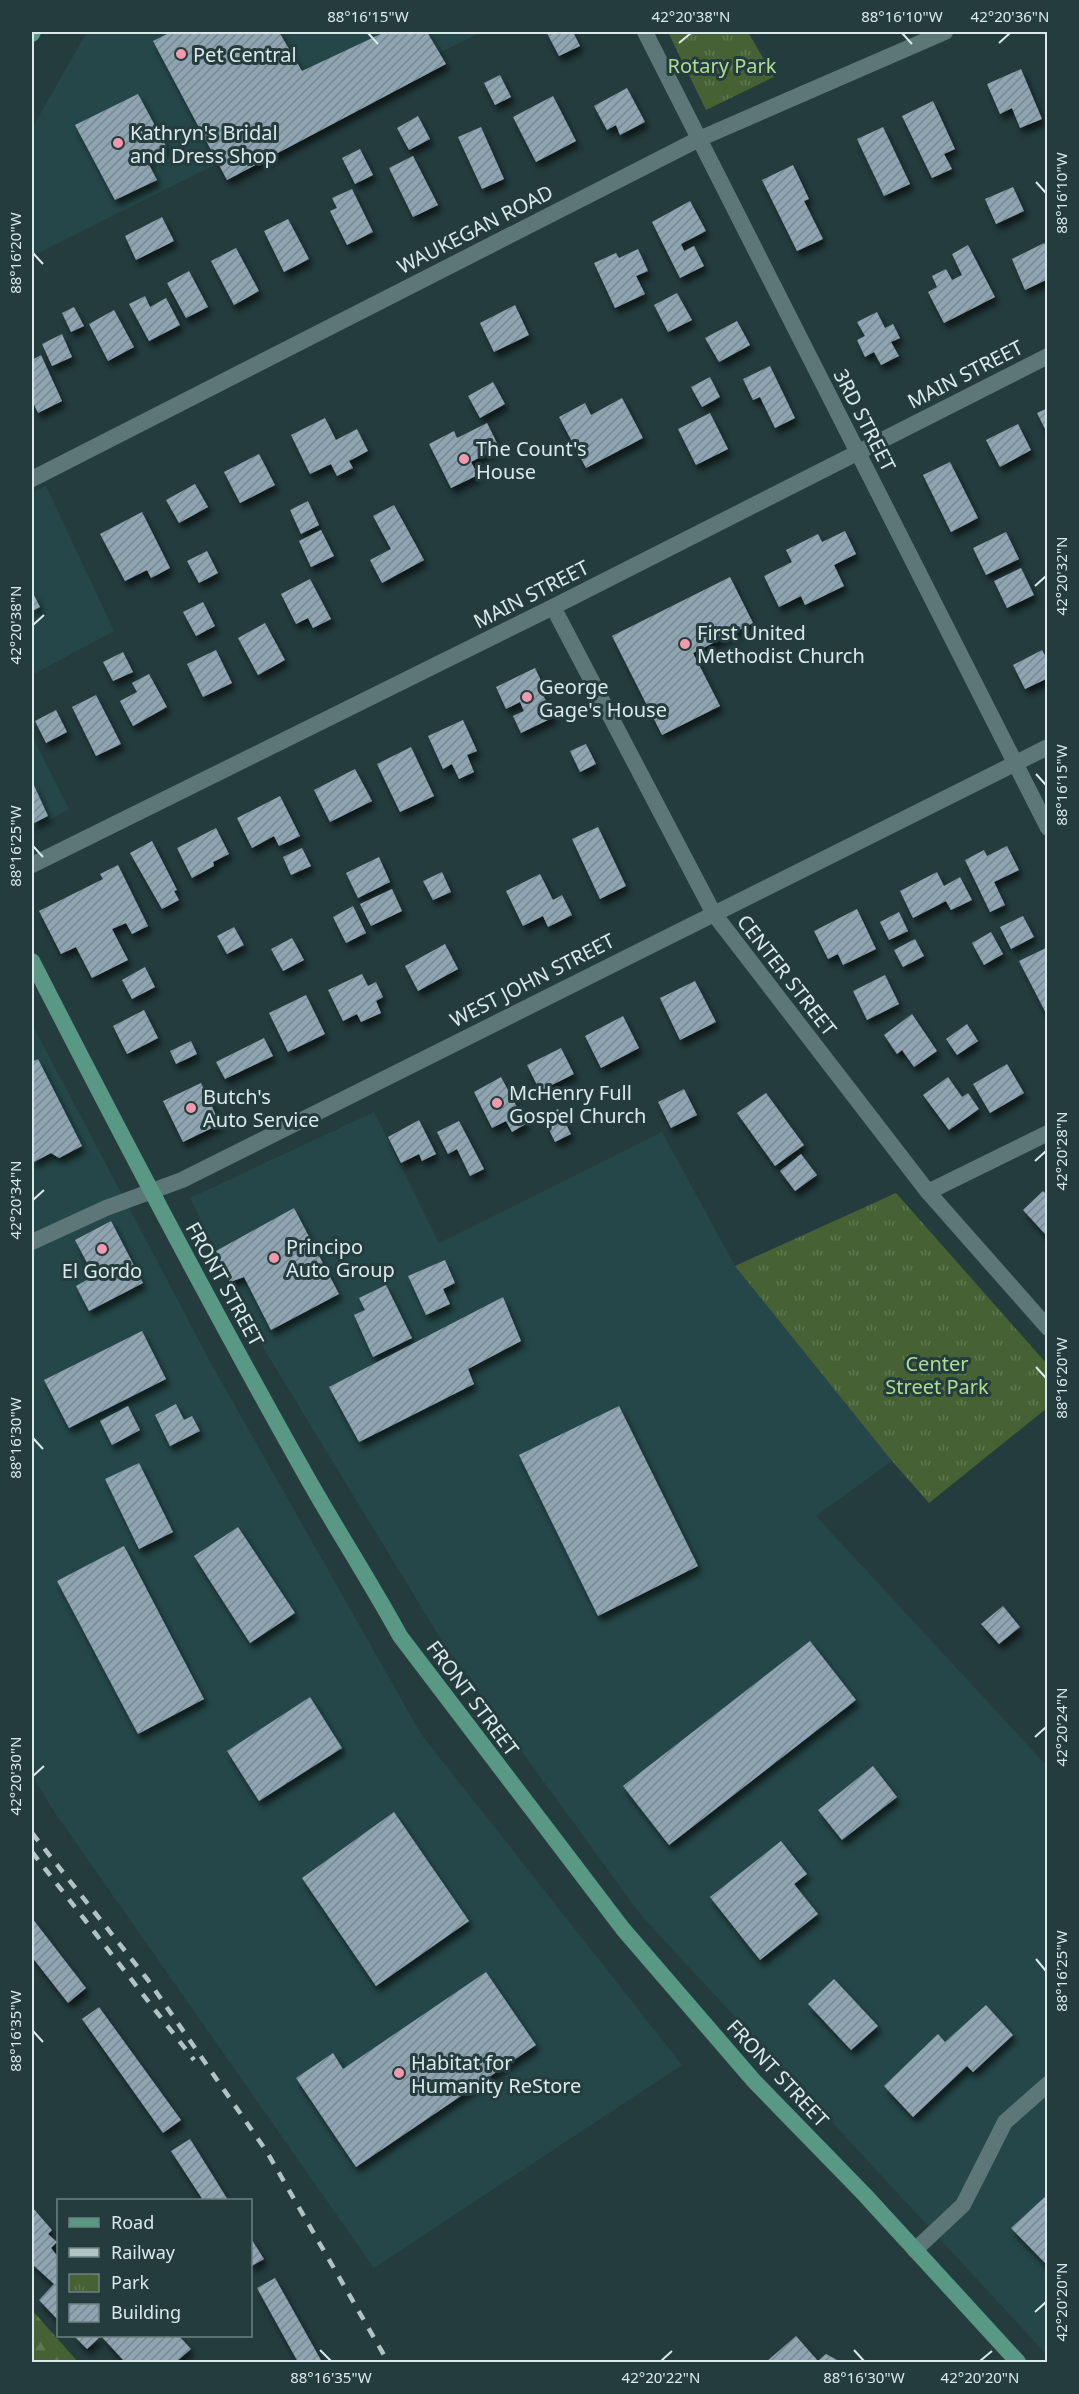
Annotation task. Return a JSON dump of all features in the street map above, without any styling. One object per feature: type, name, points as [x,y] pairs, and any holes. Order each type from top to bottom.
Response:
[{"type":"main road","name":"FRONT STREET","points":[[32,961],[150,1192],[309,1482],[400,1636],[623,1929],[754,2081],[1018,2362]]},
{"type":"street","name":"3RD STREET","points":[[645,32],[1047,828]]},
{"type":"street","name":"WAUKEGAN ROAD","points":[[32,479],[699,139],[945,32]]},
{"type":"street","name":"MAIN STREET","points":[[32,865],[553,608],[1047,356]]},
{"type":"street","name":"CENTER STREET","points":[[553,608],[714,914],[928,1192],[1047,1328]]},
{"type":"street","name":"WEST JOHN STREET","points":[[32,1242],[106,1208],[183,1180],[1047,747]]},
{"type":"street","points":[[928,1192],[1047,1133]]},
{"type":"street","points":[[915,2250],[963,2205],[1005,2122],[1043,2088]]},
{"type":"shaded area","points":[[87,32],[481,32],[32,256],[32,128]]},
{"type":"shaded area","points":[[46,486],[114,631],[32,675],[32,493]]},
{"type":"shaded area","points":[[32,736],[69,809],[32,830]]},
{"type":"shaded area","points":[[32,1024],[213,1367],[421,1734],[682,2065],[374,2268],[51,1807],[32,1775]]},
{"type":"shaded area","points":[[374,1112],[439,1243],[662,1132],[735,1266],[892,1461],[816,1516],[1047,1766],[1048,2061],[1045,2063],[1048,2066],[1047,2355],[640,1914],[445,1646],[261,1344],[190,1198]]},
{"type":"green space","name":"Rotary Park","points":[[668,32],[748,32],[774,77],[706,110]]},
{"type":"green space","name":"Center Street Park","points":[[896,1193],[1047,1364],[1047,1408],[929,1503],[892,1461],[735,1266]]},
{"type":"green space","points":[[32,2310],[78,2362],[32,2362]]},
{"type":"building","points":[[171,32],[279,32],[302,71],[385,32],[427,32],[446,64],[227,180],[153,41]]},
{"type":"building","points":[[573,32],[580,46],[559,56],[547,33]]},
{"type":"building","points":[[1021,69],[1042,119],[1020,128],[1012,108],[1000,114],[987,84]]},
{"type":"building","points":[[500,75],[511,97],[495,105],[484,83]]},
{"type":"building","points":[[627,88],[645,122],[620,135],[616,125],[607,130],[594,106]]},
{"type":"building","points":[[138,94],[167,148],[147,161],[157,180],[115,200],[75,125]]},
{"type":"building","points":[[553,96],[576,141],[536,162],[513,117]]},
{"type":"building","points":[[933,101],[955,149],[944,154],[952,169],[932,178],[902,116]]},
{"type":"building","points":[[418,116],[430,139],[409,150],[397,128]]},
{"type":"building","points":[[481,127],[504,179],[482,189],[458,137]]},
{"type":"building","points":[[883,127],[910,184],[884,196],[857,139]]},
{"type":"building","points":[[360,149],[373,175],[355,184],[342,158]]},
{"type":"building","points":[[413,156],[438,205],[413,217],[389,168]]},
{"type":"building","points":[[793,165],[809,199],[804,201],[823,239],[797,251],[762,180]]},
{"type":"building","points":[[1013,187],[1024,211],[996,224],[985,199]]},
{"type":"building","points":[[352,189],[373,232],[347,245],[330,211],[337,208],[332,198]]},
{"type":"building","points":[[690,201],[706,231],[681,244],[684,251],[694,246],[704,266],[680,278],[652,222]]},
{"type":"building","points":[[162,217],[174,241],[136,260],[125,236]]},
{"type":"building","points":[[288,219],[309,259],[284,272],[264,231]]},
{"type":"building","points":[[1044,243],[1048,250],[1048,279],[1025,290],[1012,259]]},
{"type":"building","points":[[968,245],[995,297],[944,323],[928,292],[937,287],[932,276],[946,269],[952,280],[962,275],[952,254]]},
{"type":"building","points":[[236,248],[259,291],[234,305],[211,261]]},
{"type":"building","points":[[638,249],[648,271],[636,276],[645,294],[615,308],[594,263],[616,253],[619,258]]},
{"type":"building","points":[[189,271],[208,307],[186,318],[167,283]]},
{"type":"building","points":[[677,293],[692,320],[668,332],[654,305]]},
{"type":"building","points":[[145,296],[150,307],[166,298],[180,325],[149,341],[129,304]]},
{"type":"building","points":[[515,305],[529,335],[494,352],[480,323]]},
{"type":"building","points":[[74,307],[84,326],[71,332],[62,313]]},
{"type":"building","points":[[114,310],[134,347],[108,361],[89,324]]},
{"type":"building","points":[[877,312],[885,328],[893,324],[900,338],[891,342],[899,356],[881,365],[874,352],[865,357],[857,340],[865,336],[857,322]]},
{"type":"building","points":[[737,321],[750,345],[719,362],[705,338]]},
{"type":"building","points":[[62,334],[72,357],[52,366],[42,344]]},
{"type":"building","points":[[41,355],[62,401],[38,413],[32,400],[32,360]]},
{"type":"building","points":[[770,366],[795,418],[775,428],[760,397],[753,400],[743,379]]},
{"type":"building","points":[[710,377],[720,397],[702,407],[691,387]]},
{"type":"building","points":[[493,382],[505,404],[480,418],[468,396]]},
{"type":"building","points":[[622,398],[643,438],[586,468],[559,417],[585,403],[591,415]]},
{"type":"building","points":[[1048,408],[1048,435],[1037,413]]},
{"type":"building","points":[[710,413],[728,449],[696,465],[678,429]]},
{"type":"building","points":[[325,418],[336,440],[357,429],[368,451],[349,461],[353,468],[337,476],[331,464],[310,474],[291,435]]},
{"type":"building","points":[[487,423],[499,447],[471,462],[478,475],[451,488],[429,444],[454,431],[457,438]]},
{"type":"building","points":[[1018,424],[1031,450],[1000,467],[986,440]]},
{"type":"building","points":[[259,454],[275,485],[240,503],[224,472]]},
{"type":"building","points":[[950,462],[978,518],[951,532],[923,475]]},
{"type":"building","points":[[195,484],[208,507],[179,523],[166,500]]},
{"type":"building","points":[[308,501],[319,525],[301,534],[290,510]]},
{"type":"building","points":[[394,505],[424,560],[382,583],[370,560],[391,549],[373,516]]},
{"type":"building","points":[[142,512],[170,568],[151,578],[147,570],[125,581],[100,534]]},
{"type":"building","points":[[321,530],[334,556],[311,567],[299,541]]},
{"type":"building","points":[[845,531],[856,554],[834,565],[844,586],[805,605],[801,596],[779,607],[764,576],[792,562],[786,550],[818,534],[822,542]]},
{"type":"building","points":[[1006,532],[1019,559],[986,575],[973,548]]},
{"type":"building","points":[[207,551],[218,573],[199,583],[187,561]]},
{"type":"building","points":[[1021,568],[1034,595],[1007,608],[994,581]]},
{"type":"building","points":[[730,577],[753,623],[693,653],[720,706],[662,735],[612,636]]},
{"type":"building","points":[[310,579],[331,619],[313,628],[308,618],[296,624],[281,594]]},
{"type":"building","points":[[32,591],[40,607],[32,611]]},
{"type":"building","points":[[203,602],[215,626],[196,636],[183,612]]},
{"type":"building","points":[[265,623],[285,660],[258,675],[238,638]]},
{"type":"building","points":[[216,650],[232,683],[203,697],[187,664]]},
{"type":"building","points":[[1042,650],[1048,661],[1048,678],[1025,689],[1013,665]]},
{"type":"building","points":[[123,652],[133,672],[113,681],[103,662]]},
{"type":"building","points":[[535,668],[544,687],[540,689],[554,717],[521,733],[513,716],[524,711],[520,702],[506,709],[496,687]]},
{"type":"building","points":[[149,674],[167,707],[133,726],[120,701],[137,692],[132,683]]},
{"type":"building","points":[[96,695],[121,744],[96,756],[72,707]]},
{"type":"building","points":[[56,710],[67,732],[46,743],[35,721]]},
{"type":"building","points":[[463,720],[477,751],[467,755],[474,772],[459,779],[452,764],[443,769],[428,736]]},
{"type":"building","points":[[586,744],[596,764],[580,772],[570,751]]},
{"type":"building","points":[[411,747],[434,796],[400,812],[377,764]]},
{"type":"building","points":[[355,769],[372,801],[330,822],[314,790]]},
{"type":"building","points":[[32,781],[48,816],[32,824]]},
{"type":"building","points":[[280,796],[300,836],[279,846],[274,836],[252,848],[237,818]]},
{"type":"building","points":[[598,827],[626,886],[600,899],[572,839]]},
{"type":"building","points":[[216,828],[229,854],[213,862],[214,866],[192,878],[177,848]]},
{"type":"building","points":[[152,841],[177,890],[174,891],[179,900],[162,909],[130,853]]},
{"type":"building","points":[[1007,846],[1019,870],[994,882],[1005,905],[990,912],[965,860],[984,850],[987,856]]},
{"type":"building","points":[[302,848],[311,866],[291,875],[283,857]]},
{"type":"building","points":[[379,857],[390,882],[358,898],[346,873]]},
{"type":"building","points":[[118,865],[148,926],[132,934],[126,923],[112,929],[128,960],[92,978],[76,947],[61,954],[39,911],[103,879],[100,874]]},
{"type":"building","points":[[442,872],[451,892],[433,900],[423,881]]},
{"type":"building","points":[[937,872],[944,886],[960,877],[972,900],[951,910],[946,901],[913,918],[900,891]]},
{"type":"building","points":[[540,874],[553,900],[562,895],[572,915],[548,927],[543,916],[523,926],[506,891]]},
{"type":"building","points":[[392,889],[402,911],[371,926],[360,904]]},
{"type":"building","points":[[353,906],[366,933],[346,943],[333,917]]},
{"type":"building","points":[[857,909],[876,949],[843,965],[838,954],[828,959],[814,931]]},
{"type":"building","points":[[899,912],[908,931],[889,940],[880,922]]},
{"type":"building","points":[[1023,916],[1034,937],[1011,949],[1000,927]]},
{"type":"building","points":[[234,927],[244,945],[227,954],[217,936]]},
{"type":"building","points":[[991,932],[1003,954],[984,965],[972,943]]},
{"type":"building","points":[[292,938],[304,960],[283,971],[271,949]]},
{"type":"building","points":[[915,939],[924,956],[903,967],[894,950]]},
{"type":"building","points":[[445,944],[458,969],[418,991],[405,966]]},
{"type":"building","points":[[1048,947],[1048,1017],[1019,961]]},
{"type":"building","points":[[145,967],[155,987],[132,999],[122,980]]},
{"type":"building","points":[[362,974],[368,986],[376,982],[383,997],[376,1001],[381,1013],[361,1022],[357,1014],[343,1021],[328,990]]},
{"type":"building","points":[[885,975],[899,1004],[867,1020],[853,991]]},
{"type":"building","points":[[695,981],[716,1022],[680,1040],[660,998]]},
{"type":"building","points":[[306,995],[325,1034],[288,1052],[269,1013]]},
{"type":"building","points":[[144,1010],[158,1038],[127,1054],[113,1026]]},
{"type":"building","points":[[912,1014],[937,1051],[914,1067],[902,1050],[897,1054],[884,1035]]},
{"type":"building","points":[[623,1016],[639,1048],[601,1068],[585,1036]]},
{"type":"building","points":[[967,1024],[978,1041],[957,1055],[946,1039]]},
{"type":"building","points":[[264,1038],[273,1056],[225,1079],[216,1062]]},
{"type":"building","points":[[191,1041],[197,1054],[176,1064],[170,1051]]},
{"type":"building","points":[[561,1048],[574,1074],[540,1091],[527,1065]]},
{"type":"building","points":[[38,1059],[82,1146],[59,1158],[51,1153],[32,1163],[32,1062]]},
{"type":"building","points":[[1007,1064],[1024,1093],[990,1113],[973,1084]]},
{"type":"building","points":[[501,1077],[526,1124],[512,1132],[506,1121],[492,1128],[474,1092]]},
{"type":"building","points":[[948,1077],[962,1097],[968,1093],[979,1109],[949,1130],[923,1095]]},
{"type":"building","points":[[201,1083],[220,1124],[183,1142],[163,1101]]},
{"type":"building","points":[[684,1089],[697,1115],[671,1128],[658,1102]]},
{"type":"building","points":[[766,1093],[804,1145],[775,1166],[737,1113]]},
{"type":"building","points":[[558,1109],[571,1134],[555,1142],[543,1117]]},
{"type":"building","points":[[419,1120],[436,1154],[422,1161],[419,1154],[401,1163],[388,1137]]},
{"type":"building","points":[[459,1121],[484,1169],[470,1176],[457,1149],[448,1154],[437,1132]]},
{"type":"building","points":[[801,1154],[817,1175],[795,1191],[780,1171]]},
{"type":"building","points":[[1043,1191],[1048,1196],[1048,1232],[1045,1234],[1023,1210]]},
{"type":"building","points":[[294,1208],[339,1294],[271,1330],[244,1277],[230,1282],[216,1251]]},
{"type":"building","points":[[111,1221],[143,1283],[89,1311],[76,1286],[94,1276],[75,1240]]},
{"type":"building","points":[[445,1260],[455,1283],[443,1289],[450,1304],[426,1315],[408,1276]]},
{"type":"building","points":[[386,1285],[412,1338],[373,1357],[354,1315],[365,1310],[359,1298]]},
{"type":"building","points":[[503,1297],[521,1341],[468,1369],[474,1384],[359,1442],[329,1387]]},
{"type":"building","points":[[142,1331],[166,1379],[69,1428],[44,1380]]},
{"type":"building","points":[[176,1404],[184,1420],[192,1416],[200,1431],[170,1446],[155,1415]]},
{"type":"building","points":[[128,1406],[140,1430],[112,1445],[100,1421]]},
{"type":"building","points":[[619,1406],[698,1566],[598,1616],[519,1455]]},
{"type":"building","points":[[139,1463],[173,1532],[139,1549],[105,1479]]},
{"type":"building","points":[[238,1527],[295,1613],[250,1643],[194,1556]]},
{"type":"building","points":[[124,1546],[204,1699],[138,1734],[57,1581]]},
{"type":"building","points":[[1003,1606],[1020,1627],[999,1644],[981,1624]]},
{"type":"building","points":[[810,1641],[856,1700],[669,1845],[623,1786]]},
{"type":"building","points":[[310,1697],[342,1748],[259,1801],[227,1751]]},
{"type":"building","points":[[873,1766],[897,1797],[842,1840],[818,1810]]},
{"type":"building","points":[[394,1812],[469,1921],[376,1986],[302,1878]]},
{"type":"building","points":[[781,1841],[807,1874],[794,1884],[818,1914],[760,1960],[710,1897]]},
{"type":"building","points":[[32,1918],[86,1988],[68,2003],[32,1957]]},
{"type":"building","name":"Habitat for Humanity ReStore","points":[[486,1972],[536,2045],[356,2167],[296,2078],[333,2053],[343,2069]]},
{"type":"building","points":[[834,1979],[878,2026],[851,2050],[808,2004]]},
{"type":"building","points":[[986,2005],[1013,2035],[973,2072],[967,2066],[913,2117],[884,2086],[938,2034],[945,2042]]},
{"type":"building","points":[[99,2007],[181,2120],[163,2133],[82,2019]]},
{"type":"building","points":[[190,2139],[227,2199],[202,2199],[171,2151]]},
{"type":"building","points":[[1048,2194],[1048,2266],[1011,2228]]},
{"type":"building","points":[[32,2207],[52,2230],[48,2234],[57,2242],[51,2248],[57,2256],[57,2319],[39,2300],[54,2284],[32,2264]]},
{"type":"building","points":[[252,2240],[264,2259],[252,2266]]},
{"type":"building","points":[[275,2278],[322,2362],[298,2362],[257,2288]]},
{"type":"building","points":[[796,2336],[818,2361],[826,2354],[841,2362],[766,2362]]},
{"type":"building","points":[[75,2337],[100,2337],[87,2349]]},
{"type":"building","points":[[102,2337],[180,2337],[191,2349],[176,2362],[125,2362]]},
{"type":"railway","points":[[32,1833],[148,1980],[267,2152],[388,2362]]},
{"type":"railway","points":[[32,1852],[194,2060]]},
{"type":"place","name":"Pet Central","points":[[181,54]]},
{"type":"place","name":"Kathryn's Bridal and Dress Shop","points":[[118,143]]},
{"type":"place","name":"The Count's House","points":[[464,459]]},
{"type":"place","name":"First United Methodist Church","points":[[685,644]]},
{"type":"place","name":"George Gage's House","points":[[527,697]]},
{"type":"place","name":"McHenry Full Gospel Church","points":[[497,1103]]},
{"type":"place","name":"Butch's Auto Service","points":[[191,1108]]},
{"type":"place","name":"El Gordo","points":[[102,1249]]},
{"type":"place","name":"Principo Auto Group","points":[[274,1258]]},
{"type":"place","name":"Habitat for Humanity ReStore","points":[[399,2073]]}]
